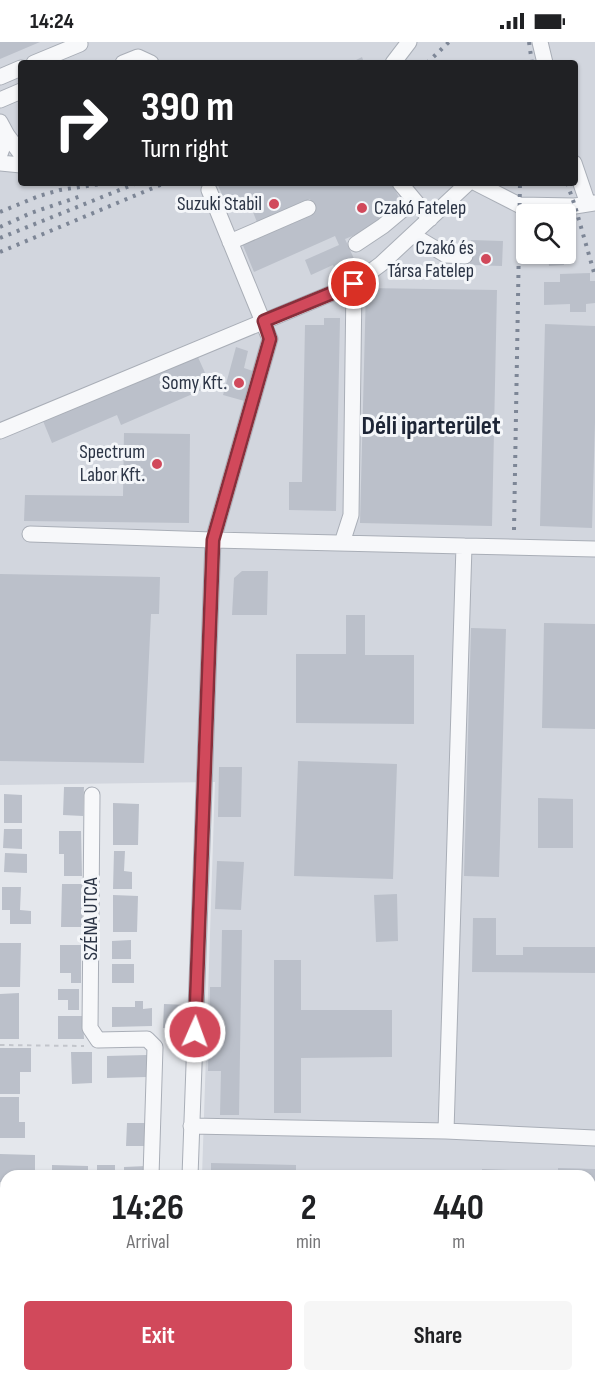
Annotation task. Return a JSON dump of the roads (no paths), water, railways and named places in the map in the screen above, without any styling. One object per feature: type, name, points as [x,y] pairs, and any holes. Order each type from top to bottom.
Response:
[{"type":"street","points":[[395,60],[409,42]]},
{"type":"street","points":[[540,42],[544,60]]},
{"type":"street","points":[[41,60],[80,44]]},
{"type":"street","points":[[130,60],[138,57],[144,60]]},
{"type":"street","points":[[0,77],[18,69]]},
{"type":"street","points":[[0,100],[18,92]]},
{"type":"street","points":[[3,129],[18,150]]},
{"type":"street","points":[[0,154],[3,129]]},
{"type":"street","points":[[0,163],[18,165]]},
{"type":"street","points":[[578,170],[595,178]]},
{"type":"street","points":[[482,186],[519,205],[591,204],[578,172]]},
{"type":"street","points":[[402,186],[430,219]]},
{"type":"street","points":[[0,431],[354,284],[381,264],[465,186]]},
{"type":"street","points":[[190,1170],[213,540],[270,339],[209,190]]},
{"type":"street","points":[[356,244],[383,226],[414,200]]},
{"type":"street","points":[[230,242],[308,208]]},
{"type":"street","points":[[414,234],[446,255],[465,256]]},
{"type":"street","points":[[342,543],[351,515],[354,284]]},
{"type":"street","points":[[30,534],[595,549]]},
{"type":"street","points":[[446,1131],[464,546]]},
{"type":"street","name":"SZÉNA UTCA","points":[[92,795],[90,1028],[98,1040],[147,1039],[154,1047],[151,1170]]},
{"type":"street","points":[[191,1126],[446,1131],[595,1138]]},
{"type":"railway","points":[[430,60],[449,42]]},
{"type":"railway","points":[[529,42],[532,60]]},
{"type":"railway","points":[[0,212],[39,196],[87,186]]},
{"type":"railway","points":[[0,238],[130,186]]},
{"type":"railway","points":[[0,252],[158,186]]},
{"type":"railway","points":[[514,530],[520,186]]},
{"type":"railway","points":[[568,186],[595,276]]},
{"type":"railway","points":[[0,227],[31,213],[84,195]]},
{"type":"place","name":"Suzuki Stabil","points":[[274,204]]},
{"type":"place","name":"Czakó Fatelep","points":[[362,208]]},
{"type":"place","name":"Czakó és Társa Fatelep","points":[[486,259]]},
{"type":"place","name":"Somy Kft.","points":[[239,383]]},
{"type":"place","name":"Spectrum Labor Kft.","points":[[157,464]]},
{"type":"district","name":"Déli iparterület","points":[[431,426]]}]
